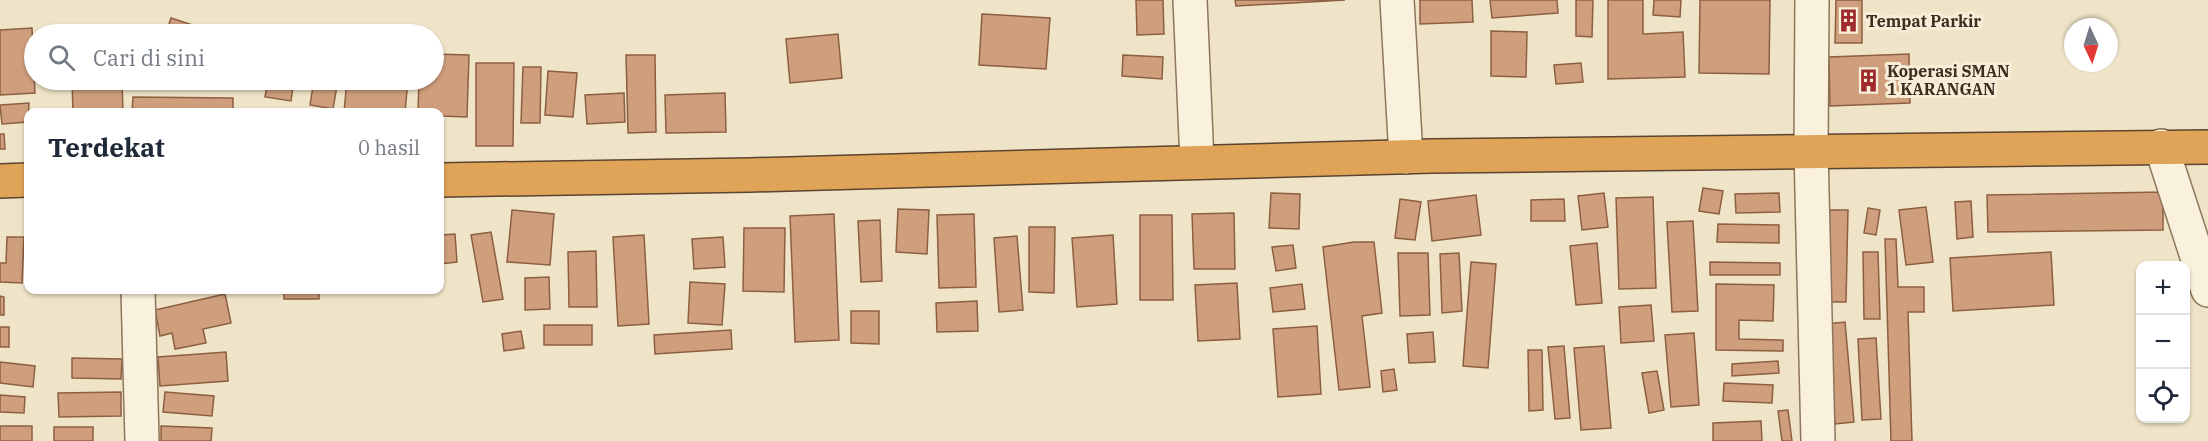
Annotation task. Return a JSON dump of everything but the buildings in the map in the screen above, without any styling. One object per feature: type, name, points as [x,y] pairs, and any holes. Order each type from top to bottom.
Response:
[{"type":"highway","points":[[444,180],[750,175],[1406,157],[1811,150],[2208,147]]},
{"type":"highway","points":[[0,181],[24,180]]},
{"type":"street","points":[[1190,0],[1197,162]]},
{"type":"street","points":[[1396,0],[1406,157]]},
{"type":"street","points":[[1812,0],[1811,150],[1818,441]]},
{"type":"street","points":[[2161,146],[2208,290]]},
{"type":"street","points":[[138,294],[142,441]]},
{"type":"place","name":"Tempat Parkir","points":[[1848,21]]},
{"type":"place","name":"Koperasi SMAN 1 KARANGAN","points":[[1869,80]]}]
